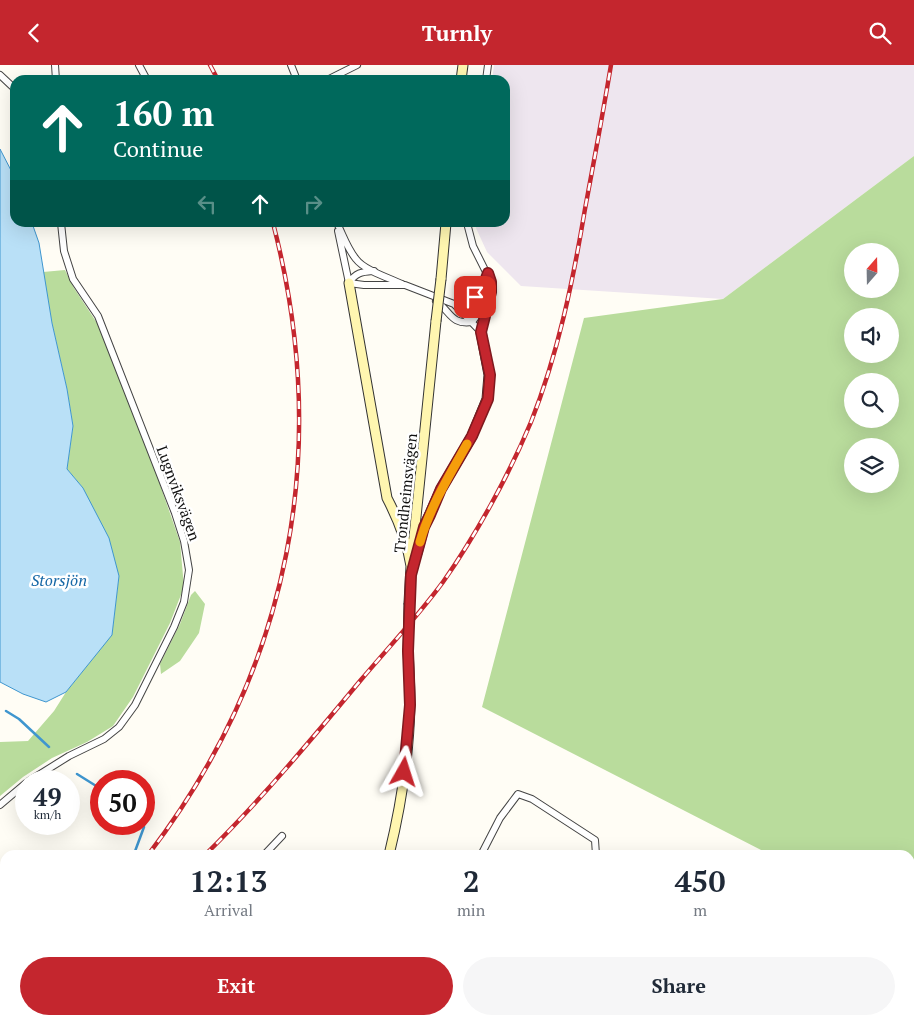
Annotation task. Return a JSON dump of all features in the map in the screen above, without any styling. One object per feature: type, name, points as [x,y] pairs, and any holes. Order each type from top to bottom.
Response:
[{"type":"main road","name":"Trondheimsvägen","points":[[390,850],[408,742],[410,705],[408,651],[411,571],[446,227]]},
{"type":"main road","points":[[349,283],[387,498],[407,541],[411,571]]},
{"type":"main road","points":[[411,571],[424,527],[441,489],[472,436],[488,399],[490,375],[481,332]]},
{"type":"street","points":[[337,75],[357,65]]},
{"type":"street","points":[[0,75],[10,84]]},
{"type":"street","name":"Lugnviksvägen","points":[[48,770],[104,739],[120,727],[135,705],[174,627],[184,602],[189,571],[184,541],[175,513],[98,316],[73,279],[64,251],[61,227]]},
{"type":"street","points":[[338,227],[349,283]]},
{"type":"street","points":[[339,227],[356,260],[374,271],[405,285],[454,303],[467,304],[472,301],[481,291],[488,273]]},
{"type":"street","points":[[469,227],[473,246],[491,282],[491,292],[481,332]]},
{"type":"street","points":[[349,283],[353,276],[362,272],[374,271]]},
{"type":"street","points":[[349,283],[405,285]]},
{"type":"street","points":[[422,292],[443,307],[454,320],[461,324],[472,323],[488,302]]},
{"type":"street","points":[[454,303],[481,332]]},
{"type":"street","name":"Lugnviksvägen","points":[[0,805],[15,793]]},
{"type":"street","points":[[484,850],[500,818],[518,793],[532,799],[595,840],[596,850]]},
{"type":"street","points":[[269,850],[282,836]]},
{"type":"shaded area","points":[[494,65],[914,65],[914,156],[723,299],[521,286],[487,252],[476,228],[510,227],[510,75],[493,75]]},
{"type":"green space","points":[[914,156],[914,850],[761,850],[482,707],[584,318],[723,299]]},
{"type":"green space","points":[[65,270],[74,288],[97,323],[156,473],[180,542],[184,587],[170,623],[133,697],[113,726],[87,742],[52,758],[34,770],[15,770],[15,784],[0,796],[0,742],[28,741],[54,711],[66,692],[112,634],[119,576],[83,488],[67,469],[73,426],[43,272]]},
{"type":"green space","points":[[195,591],[205,604],[199,633],[180,661],[161,674],[160,664],[180,624],[191,595]]},
{"type":"water","name":"Storsjön","points":[[0,149],[10,168],[10,227],[33,227],[39,243],[52,323],[67,389],[73,426],[67,469],[83,488],[109,538],[119,576],[112,635],[66,692],[46,702],[23,694],[0,682]]},
{"type":"waterway","points":[[6,711],[19,719],[49,747]]},
{"type":"waterway","points":[[80,776],[90,782]]},
{"type":"waterway","points":[[135,850],[141,835]]},
{"type":"railway","points":[[210,65],[215,75]]},
{"type":"railway","points":[[210,850],[285,770],[443,582],[468,545],[502,484],[531,422],[557,344],[575,263],[611,65]]},
{"type":"railway","points":[[151,850],[197,783],[236,709],[266,633],[286,554],[297,473],[298,391],[290,308],[274,227]]},
{"type":"slow traffic","points":[[420,542],[424,527],[441,489],[467,444]]},
{"type":"route","points":[[404,772],[410,705],[408,651],[411,575],[424,527],[441,489],[472,436],[488,399],[490,375],[481,332],[491,292],[491,282],[488,273],[481,291],[475,297]]}]
